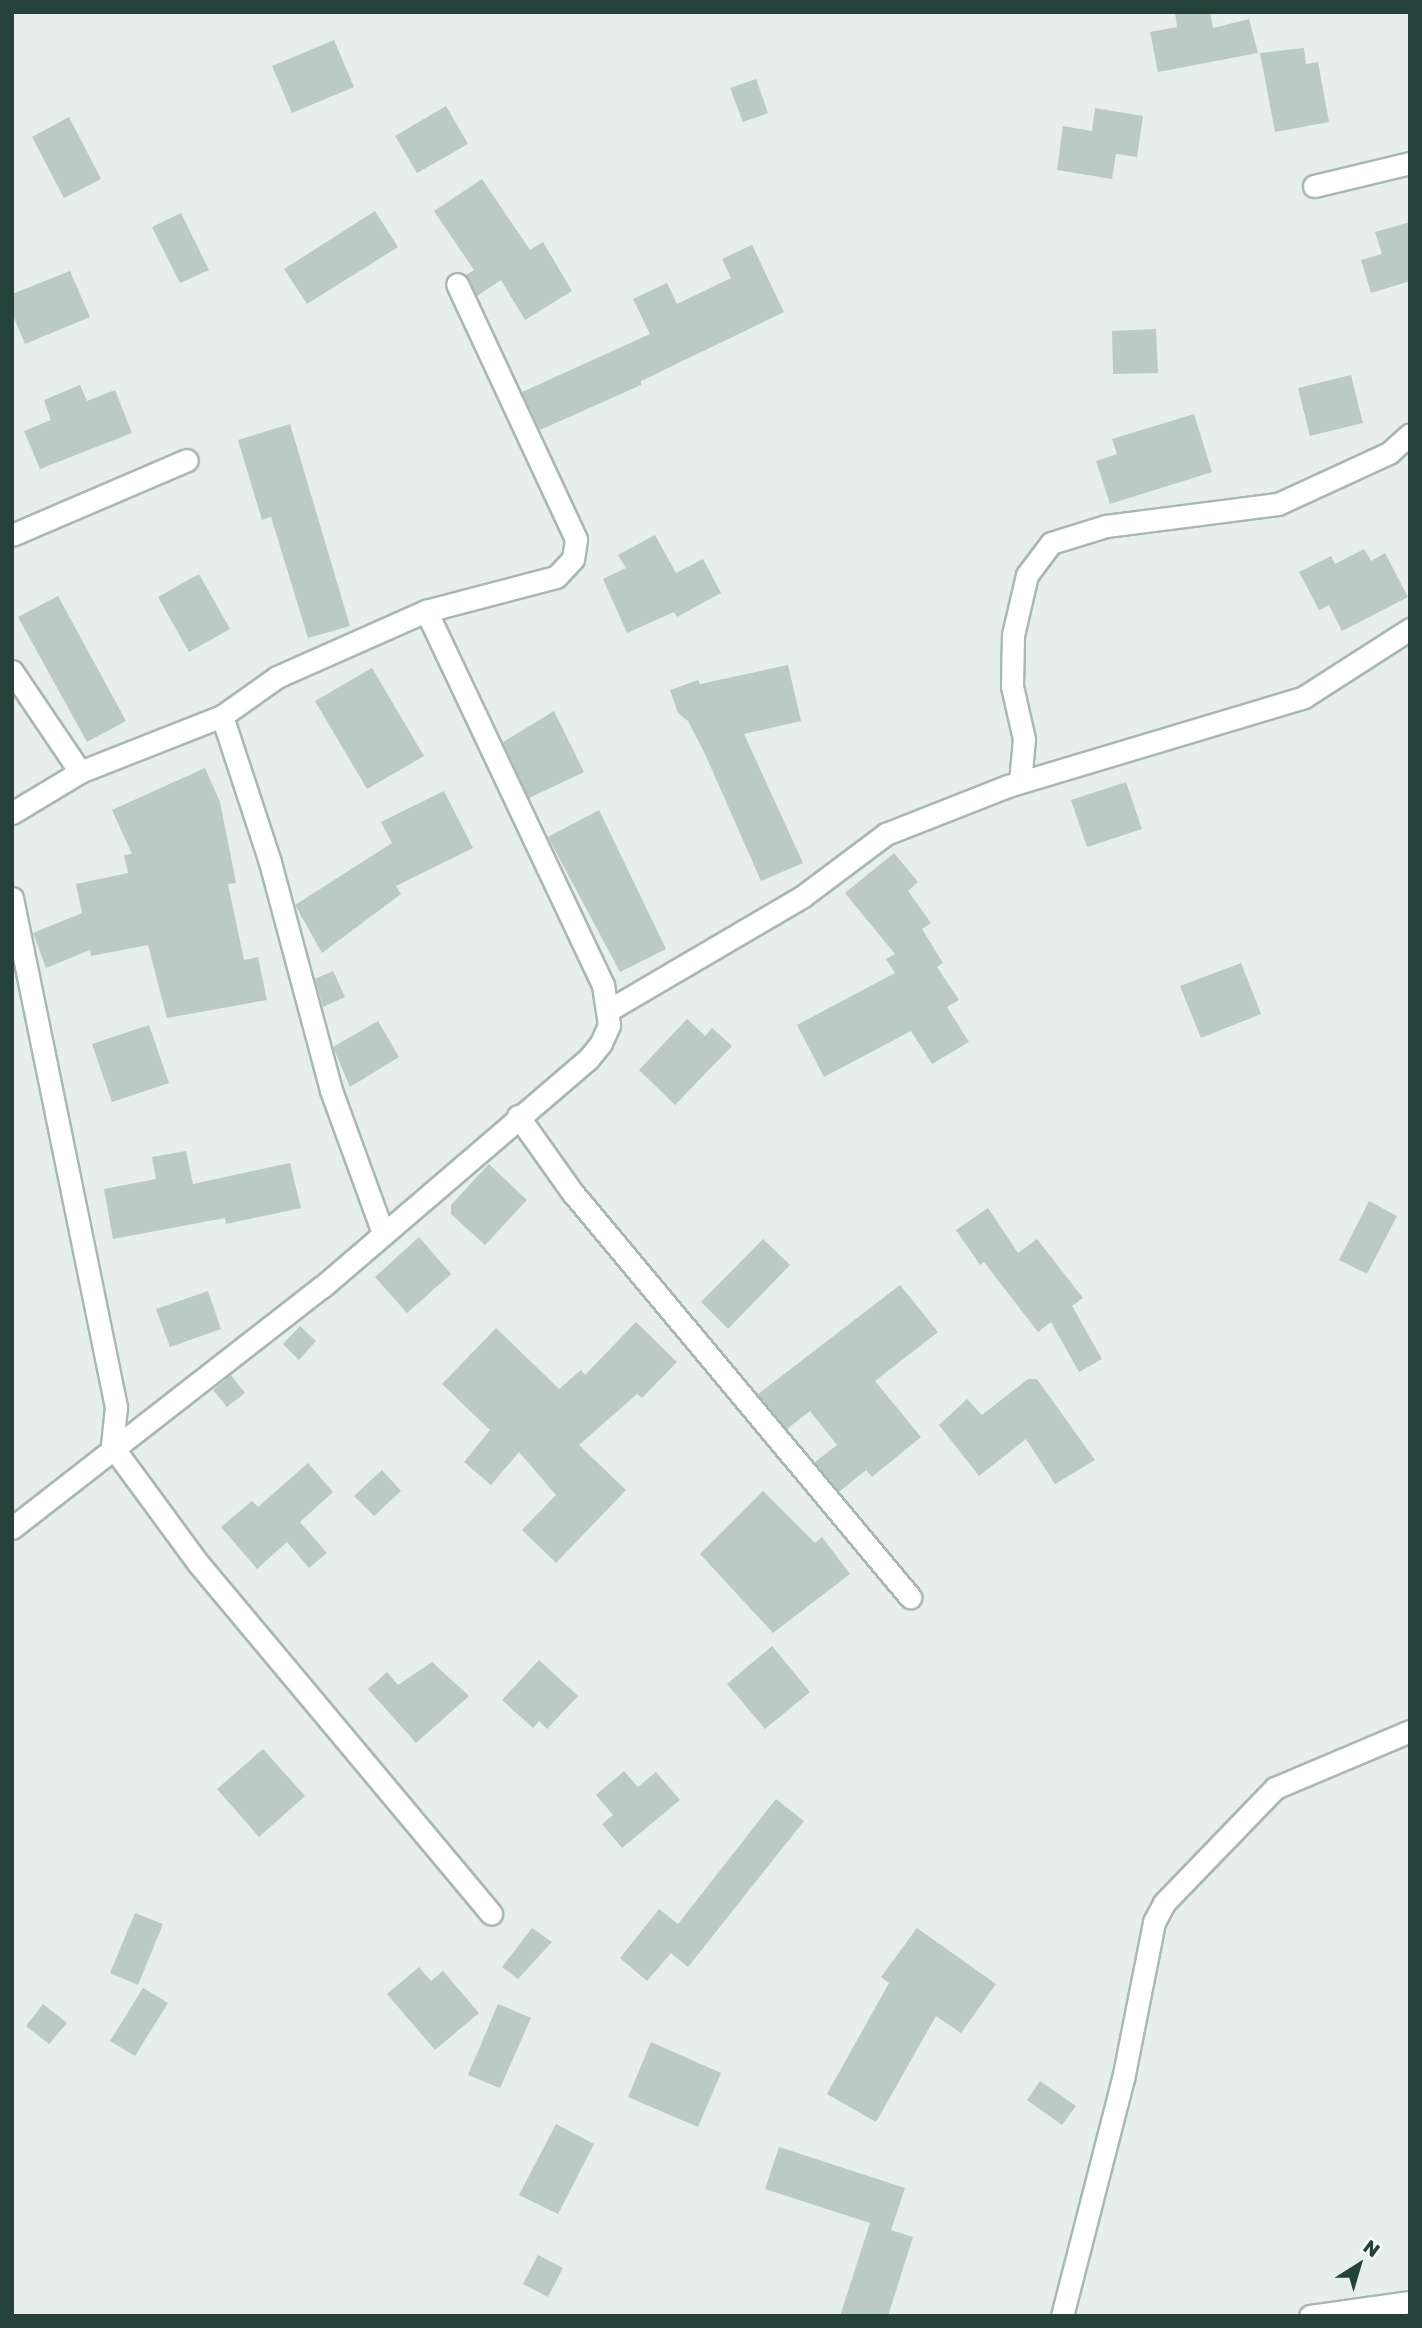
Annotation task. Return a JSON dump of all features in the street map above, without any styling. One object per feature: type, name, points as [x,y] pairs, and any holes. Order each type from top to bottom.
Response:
[{"type":"street","points":[[1314,186],[1410,163]]},
{"type":"street","points":[[12,813],[80,772],[222,716],[262,684],[426,611],[556,577],[576,549],[576,539],[457,284]]},
{"type":"street","points":[[1020,782],[1024,739],[1012,686],[1013,635],[1027,575],[1051,543],[1106,526],[1278,504],[1389,453],[1410,434]]},
{"type":"street","points":[[12,535],[187,460]]},
{"type":"street","points":[[12,1528],[112,1446],[322,1287],[518,1116],[589,1058],[609,1025],[609,1010],[603,985],[426,611]]},
{"type":"street","points":[[609,1010],[803,896],[886,834],[1020,782],[1304,697],[1410,629]]},
{"type":"street","points":[[12,671],[80,772]]},
{"type":"street","points":[[222,716],[270,863],[331,1090],[383,1233]]},
{"type":"street","points":[[12,898],[116,1406],[112,1446],[198,1563],[491,1914]]},
{"type":"street","points":[[518,1116],[572,1192],[909,1597]]},
{"type":"street","points":[[1062,2316],[1123,2080],[1154,1922],[1164,1903],[1275,1788],[1410,1731]]},
{"type":"street","points":[[1310,2316],[1410,2302]]},
{"type":"building","points":[[1175,12],[1210,12],[1213,28],[1249,19],[1258,53],[1158,72],[1150,32],[1177,27]]},
{"type":"building","points":[[334,40],[354,87],[292,113],[272,66]]},
{"type":"building","points":[[1304,48],[1306,64],[1318,62],[1329,122],[1275,132],[1260,53]]},
{"type":"building","points":[[756,79],[768,113],[743,122],[730,88]]},
{"type":"building","points":[[446,106],[468,144],[417,173],[395,136]]},
{"type":"building","points":[[1095,108],[1143,116],[1137,157],[1116,154],[1112,179],[1057,170],[1063,126],[1092,131]]},
{"type":"building","points":[[69,117],[101,179],[64,198],[32,137]]},
{"type":"building","points":[[482,179],[530,250],[543,242],[572,291],[525,320],[501,280],[477,296],[466,275],[474,270],[434,211]]},
{"type":"building","points":[[375,211],[398,247],[307,304],[284,269]]},
{"type":"building","points":[[181,213],[209,270],[180,283],[152,227]]},
{"type":"building","points":[[1410,222],[1410,281],[1371,293],[1361,260],[1382,254],[1375,232]]},
{"type":"building","points":[[752,245],[784,312],[641,381],[641,385],[540,430],[522,392],[650,334],[633,299],[667,283],[677,304],[731,278],[722,259]]},
{"type":"building","points":[[70,271],[90,317],[25,344],[12,313],[12,294]]},
{"type":"building","points":[[1156,329],[1158,373],[1113,374],[1112,331]]},
{"type":"building","points":[[1351,375],[1363,423],[1310,436],[1298,388]]},
{"type":"building","points":[[80,385],[87,401],[115,390],[132,433],[40,469],[24,431],[51,420],[44,400]]},
{"type":"building","points":[[1194,414],[1212,472],[1110,504],[1096,461],[1117,454],[1112,439]]},
{"type":"building","points":[[290,424],[350,626],[308,638],[271,517],[262,520],[238,440]]},
{"type":"building","points":[[655,535],[676,573],[703,559],[721,593],[677,617],[674,612],[627,633],[603,579],[626,568],[618,555]]},
{"type":"building","points":[[1364,549],[1371,561],[1385,553],[1408,597],[1342,631],[1329,605],[1319,610],[1299,572],[1331,556],[1335,564]]},
{"type":"building","points":[[199,574],[230,629],[189,652],[158,597]]},
{"type":"building","points":[[58,596],[126,721],[87,742],[18,617]]},
{"type":"building","points":[[788,665],[801,721],[744,734],[803,863],[761,881],[705,754],[688,721],[678,713],[670,690],[698,680],[700,684]]},
{"type":"building","points":[[372,668],[424,756],[367,789],[315,701]]},
{"type":"building","points":[[554,711],[584,772],[529,798],[503,742]]},
{"type":"building","points":[[205,768],[220,802],[236,883],[228,884],[244,960],[258,957],[267,1000],[167,1018],[148,945],[91,956],[90,950],[46,968],[33,933],[82,913],[76,884],[128,873],[124,855],[132,854],[112,810]]},
{"type":"building","points":[[1126,782],[1142,829],[1087,847],[1071,800]]},
{"type":"building","points":[[444,791],[473,848],[396,886],[401,894],[322,953],[295,905],[392,843],[381,822]]},
{"type":"building","points":[[599,810],[666,949],[620,972],[548,837]]},
{"type":"building","points":[[894,853],[918,882],[908,891],[931,923],[922,929],[943,963],[937,967],[959,1000],[947,1007],[969,1042],[932,1064],[911,1031],[824,1077],[797,1025],[895,973],[886,959],[895,954],[845,893]]},
{"type":"building","points":[[1241,963],[1261,1014],[1201,1038],[1180,986]]},
{"type":"building","points":[[333,971],[345,997],[323,1007],[315,979]]},
{"type":"building","points":[[687,1019],[705,1036],[712,1028],[732,1046],[675,1105],[639,1070]]},
{"type":"building","points":[[378,1021],[399,1057],[350,1087],[333,1047]]},
{"type":"building","points":[[149,1025],[169,1083],[112,1102],[92,1044]]},
{"type":"building","points":[[186,1151],[193,1184],[290,1163],[301,1208],[226,1224],[225,1218],[113,1239],[104,1189],[156,1179],[152,1157]]},
{"type":"building","points":[[489,1164],[527,1200],[485,1245],[451,1214],[451,1205]]},
{"type":"building","points":[[1369,1201],[1397,1216],[1367,1274],[1339,1260]]},
{"type":"building","points":[[988,1208],[1018,1253],[1037,1239],[1083,1298],[1072,1306],[1102,1359],[1079,1372],[1051,1322],[1038,1332],[984,1262],[980,1265],[956,1230]]},
{"type":"building","points":[[419,1237],[451,1274],[407,1313],[375,1277]]},
{"type":"building","points":[[763,1239],[790,1265],[728,1329],[701,1302]]},
{"type":"building","points":[[900,1285],[938,1332],[875,1381],[921,1437],[872,1477],[866,1470],[839,1492],[815,1462],[837,1445],[810,1411],[787,1429],[758,1394]]},
{"type":"building","points":[[208,1291],[221,1329],[170,1347],[156,1309]]},
{"type":"building","points":[[636,1322],[677,1362],[642,1398],[637,1394],[579,1445],[626,1490],[556,1563],[522,1530],[556,1495],[519,1452],[491,1485],[464,1462],[490,1430],[442,1384],[496,1328],[559,1389],[581,1370],[585,1375]]},
{"type":"building","points":[[300,1326],[316,1341],[299,1360],[283,1344]]},
{"type":"building","points":[[231,1375],[245,1393],[227,1407],[213,1390]]},
{"type":"building","points":[[1028,1379],[1037,1379],[1095,1460],[1055,1484],[1026,1439],[979,1476],[939,1425],[967,1399],[982,1415]]},
{"type":"building","points":[[308,1463],[333,1492],[300,1522],[327,1553],[309,1568],[287,1542],[257,1569],[221,1527],[252,1501],[258,1507]]},
{"type":"building","points":[[382,1470],[401,1491],[374,1516],[354,1496]]},
{"type":"building","points":[[763,1491],[815,1543],[822,1537],[850,1574],[773,1633],[700,1554]]},
{"type":"building","points":[[772,1646],[810,1692],[765,1729],[727,1684]]},
{"type":"building","points":[[539,1660],[578,1696],[547,1729],[539,1721],[533,1728],[502,1700]]},
{"type":"building","points":[[432,1662],[469,1696],[416,1743],[368,1689],[387,1672],[398,1685]]},
{"type":"building","points":[[263,1749],[305,1796],[259,1837],[217,1789]]},
{"type":"building","points":[[624,1771],[638,1787],[656,1772],[680,1800],[622,1848],[602,1824],[613,1815],[596,1795]]},
{"type":"building","points":[[776,1799],[804,1821],[688,1967],[671,1953],[647,1981],[620,1958],[659,1909],[678,1924]]},
{"type":"building","points":[[135,1913],[163,1924],[138,1985],[110,1973]]},
{"type":"building","points":[[532,1928],[552,1942],[518,1979],[502,1967]]},
{"type":"building","points":[[917,1928],[996,1984],[961,2033],[936,2016],[876,2122],[827,2094],[889,1983],[881,1977]]},
{"type":"building","points":[[419,1967],[431,1981],[443,1971],[479,2013],[435,2050],[387,1994]]},
{"type":"building","points":[[143,1988],[168,2003],[135,2056],[110,2041]]},
{"type":"building","points":[[43,2004],[67,2023],[49,2044],[26,2026]]},
{"type":"building","points":[[498,2004],[531,2018],[500,2088],[468,2075]]},
{"type":"building","points":[[651,2042],[721,2073],[698,2127],[628,2097]]},
{"type":"building","points":[[1040,2081],[1076,2106],[1062,2125],[1027,2100]]},
{"type":"building","points":[[556,2124],[594,2144],[558,2214],[519,2195]]},
{"type":"building","points":[[779,2147],[905,2188],[891,2230],[913,2237],[888,2316],[840,2316],[870,2223],[765,2189]]},
{"type":"building","points":[[538,2255],[563,2268],[548,2297],[523,2284]]}]
